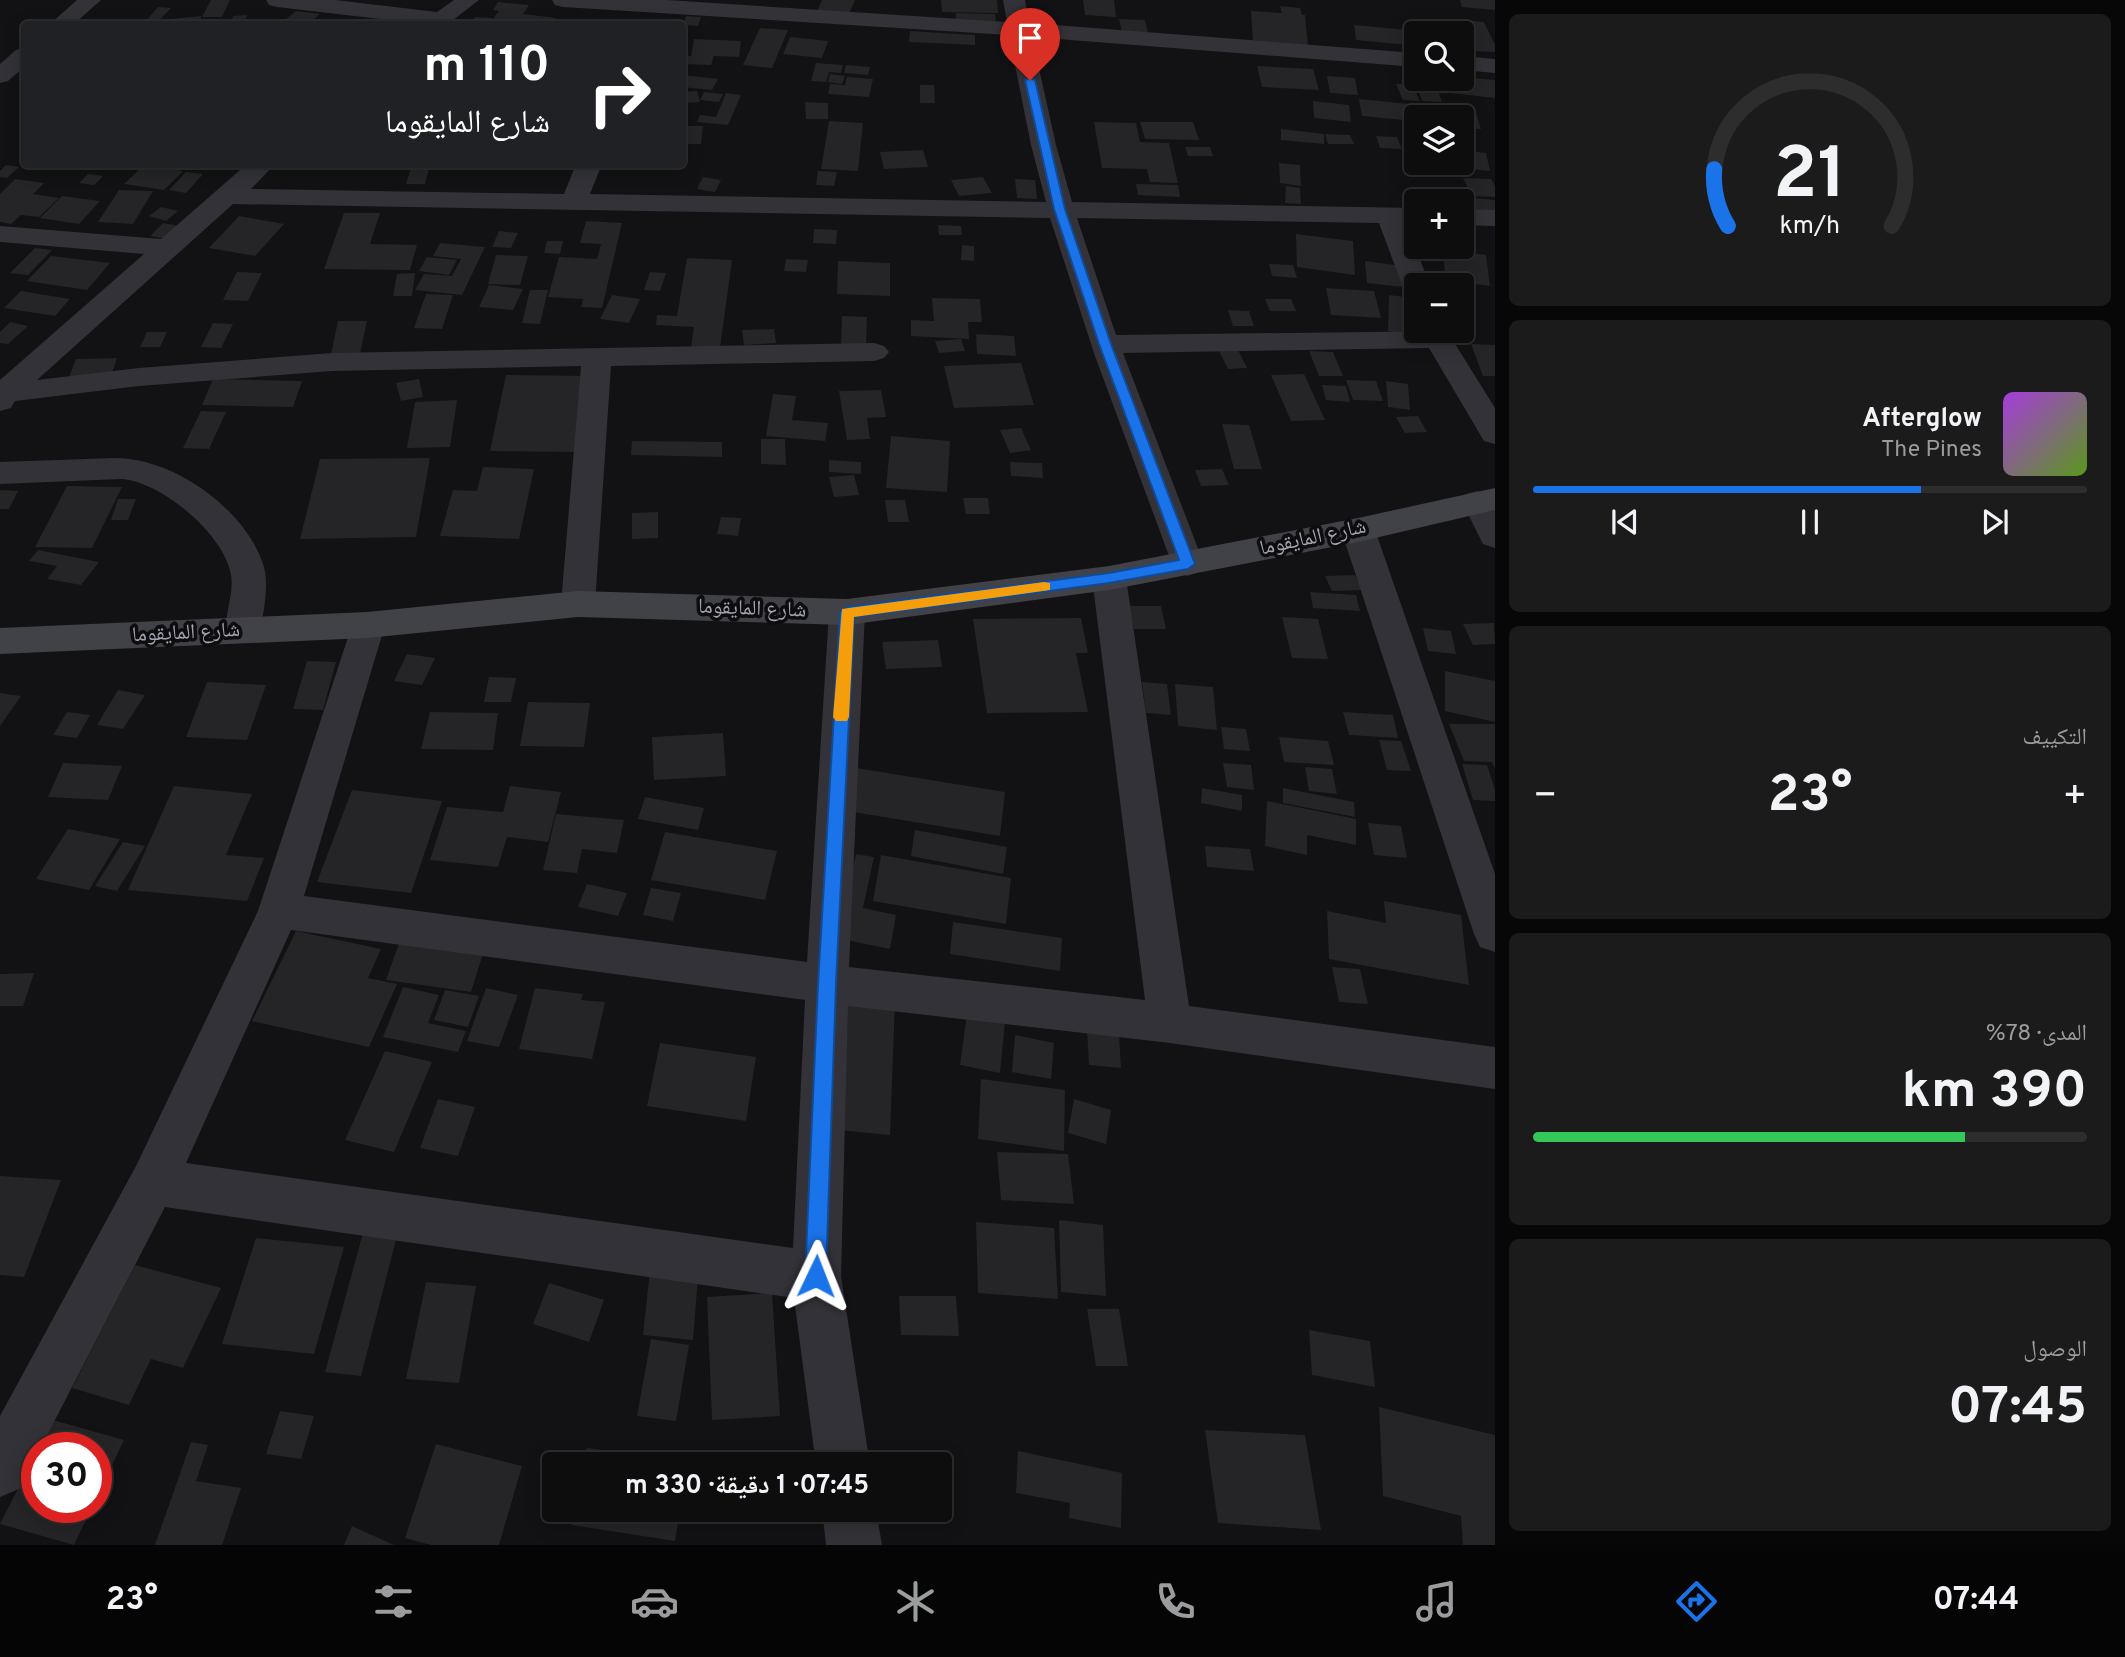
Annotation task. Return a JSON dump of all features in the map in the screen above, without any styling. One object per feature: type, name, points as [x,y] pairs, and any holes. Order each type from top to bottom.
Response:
[{"type":"street","points":[[65,21],[90,0]]},
{"type":"street","points":[[276,0],[431,21]]},
{"type":"street","points":[[439,21],[468,0]]},
{"type":"street","points":[[563,0],[651,11],[1018,29],[1404,59]]},
{"type":"street","points":[[1014,0],[1018,29],[1060,209],[1105,344],[1188,564]]},
{"type":"street","points":[[1474,64],[1495,66]]},
{"type":"street","points":[[1,396],[258,168]]},
{"type":"street","points":[[574,201],[587,168]]},
{"type":"street","points":[[227,195],[1403,215],[1414,273]]},
{"type":"street","points":[[1474,217],[1495,218]]},
{"type":"street","points":[[0,234],[167,248]]},
{"type":"street","points":[[1105,344],[1404,336]]},
{"type":"street","points":[[1440,343],[1495,434]]},
{"type":"street","points":[[1,396],[139,377],[385,360],[874,352]]},
{"type":"street","points":[[579,604],[597,357]]},
{"type":"street","points":[[0,473],[122,468],[151,474],[173,486],[201,506],[226,532],[241,554],[249,576],[243,630]]},
{"type":"street","points":[[1486,500],[1495,536]]},
{"type":"street","name":"شارع المايقوما","points":[[0,641],[367,625],[579,604],[847,612],[1109,578],[1358,530],[1486,500]]},
{"type":"street","points":[[1358,530],[1495,934]]},
{"type":"street","points":[[1109,578],[1170,1023]]},
{"type":"street","points":[[841,1452],[816,1276],[827,984],[847,612]]},
{"type":"street","points":[[0,1470],[153,1182],[279,911],[367,625]]},
{"type":"street","points":[[279,911],[827,984],[1170,1023],[1495,1068]]},
{"type":"street","points":[[153,1182],[816,1276]]},
{"type":"street","points":[[851,1522],[854,1545]]},
{"type":"building","points":[[211,0],[230,0],[222,17],[202,17]]},
{"type":"building","points":[[822,0],[855,0],[849,14],[817,11]]},
{"type":"building","points":[[941,0],[997,0],[998,13],[942,12]]},
{"type":"building","points":[[1083,0],[1114,0],[1116,17],[1085,15]]},
{"type":"building","points":[[1460,0],[1495,0],[1495,10],[1462,7]]},
{"type":"building","points":[[498,2],[529,5],[523,14],[556,18],[554,21],[491,21],[499,11],[493,10]]},
{"type":"building","points":[[1280,6],[1300,8],[1302,15],[1305,15],[1308,46],[1253,41],[1251,11],[1282,13]]},
{"type":"building","points":[[158,7],[171,8],[159,21],[146,21]]},
{"type":"building","points":[[296,11],[320,14],[312,21],[284,21]]},
{"type":"building","points":[[956,13],[995,14],[996,23],[956,22]]},
{"type":"building","points":[[247,15],[245,21],[231,21],[233,16]]},
{"type":"building","points":[[201,16],[200,21],[170,19]]},
{"type":"building","points":[[686,16],[701,17],[698,26],[686,25]]},
{"type":"building","points":[[475,17],[492,18],[490,21],[472,21]]},
{"type":"building","points":[[1119,19],[1145,20],[1148,33],[1122,32]]},
{"type":"building","points":[[1474,21],[1484,22],[1495,45],[1495,52],[1474,51]]},
{"type":"building","points":[[1354,25],[1404,30],[1404,45],[1356,40]]},
{"type":"building","points":[[760,28],[788,30],[772,68],[743,65]]},
{"type":"building","points":[[910,31],[975,35],[975,45],[909,42]]},
{"type":"building","points":[[790,37],[828,41],[822,58],[783,54]]},
{"type":"building","points":[[694,39],[741,41],[739,57],[714,56],[711,65],[686,64],[686,55],[691,56]]},
{"type":"building","points":[[816,63],[843,65],[841,73],[829,72],[826,82],[811,81]]},
{"type":"building","points":[[846,65],[870,67],[868,75],[844,73]]},
{"type":"building","points":[[1257,66],[1313,69],[1319,90],[1262,87]]},
{"type":"building","points":[[830,74],[845,76],[842,84],[828,82]]},
{"type":"building","points":[[686,75],[718,79],[712,90],[686,87]]},
{"type":"building","points":[[1327,76],[1355,78],[1358,95],[1330,93]]},
{"type":"building","points":[[847,77],[873,79],[869,97],[828,94],[830,84],[845,85]]},
{"type":"building","points":[[1474,78],[1495,80],[1495,98],[1440,92],[1474,91]]},
{"type":"building","points":[[1396,84],[1404,84],[1404,91],[1415,91],[1420,101],[1403,100]]},
{"type":"building","points":[[920,85],[934,85],[935,103],[920,103]]},
{"type":"building","points":[[697,91],[700,102],[686,103],[686,92]]},
{"type":"building","points":[[1418,91],[1438,91],[1442,102],[1422,101]]},
{"type":"building","points":[[704,92],[723,94],[719,102],[700,100]]},
{"type":"building","points":[[726,93],[741,95],[728,125],[697,122],[700,115],[716,117]]},
{"type":"building","points":[[1359,99],[1410,104],[1404,105],[1404,120],[1362,116]]},
{"type":"building","points":[[1313,101],[1349,105],[1351,122],[1314,118]]},
{"type":"building","points":[[805,102],[828,103],[828,119],[806,119]]},
{"type":"building","points":[[1474,110],[1475,110],[1481,129],[1474,129]]},
{"type":"building","points":[[829,121],[863,123],[858,171],[821,169]]},
{"type":"building","points":[[1094,122],[1136,123],[1140,142],[1169,143],[1178,183],[1150,182],[1147,169],[1102,168]]},
{"type":"building","points":[[1140,122],[1193,122],[1199,140],[1145,139]]},
{"type":"building","points":[[686,126],[703,126],[701,144],[686,144]]},
{"type":"building","points":[[1281,129],[1324,134],[1324,144],[1281,140]]},
{"type":"building","points":[[1325,134],[1350,135],[1354,144],[1328,144]]},
{"type":"building","points":[[1376,136],[1397,137],[1402,149],[1380,148]]},
{"type":"building","points":[[1185,147],[1210,147],[1213,156],[1188,156]]},
{"type":"building","points":[[923,150],[928,167],[884,169],[880,152]]},
{"type":"building","points":[[1474,152],[1486,153],[1490,171],[1474,169]]},
{"type":"building","points":[[1279,163],[1300,165],[1301,186],[1280,183]]},
{"type":"building","points":[[6,165],[19,167],[7,178],[0,177],[0,171]]},
{"type":"building","points":[[141,168],[183,171],[164,190],[124,184]]},
{"type":"building","points":[[411,168],[429,168],[425,184],[406,184]]},
{"type":"building","points":[[818,171],[837,172],[834,186],[816,185]]},
{"type":"building","points":[[186,172],[203,174],[186,193],[169,190]]},
{"type":"building","points":[[88,174],[103,176],[94,185],[79,183]]},
{"type":"building","points":[[703,177],[721,180],[715,192],[697,189]]},
{"type":"building","points":[[983,177],[992,193],[959,196],[951,180]]},
{"type":"building","points":[[1463,178],[1491,179],[1495,186],[1495,197],[1474,196],[1474,189],[1468,189]]},
{"type":"building","points":[[15,179],[44,183],[33,194],[59,198],[39,217],[21,215],[11,224],[0,222],[0,194]]},
{"type":"building","points":[[1015,179],[1035,180],[1037,199],[1017,198]]},
{"type":"building","points":[[1136,184],[1178,185],[1180,197],[1138,195]]},
{"type":"building","points":[[1286,186],[1300,188],[1301,204],[1285,203]]},
{"type":"building","points":[[119,190],[153,191],[133,224],[98,222]]},
{"type":"building","points":[[62,196],[100,201],[79,224],[40,218]]},
{"type":"building","points":[[1474,198],[1495,200],[1495,213],[1474,211]]},
{"type":"building","points":[[161,207],[178,211],[166,221],[149,216]]},
{"type":"building","points":[[344,213],[380,213],[370,244],[417,245],[410,270],[324,269]]},
{"type":"building","points":[[239,216],[284,224],[255,256],[209,248]]},
{"type":"building","points":[[586,221],[622,223],[602,308],[581,307],[583,299],[548,297],[559,257],[597,259],[601,244],[580,243]]},
{"type":"building","points":[[163,223],[185,227],[172,240],[150,236]]},
{"type":"building","points":[[938,225],[961,226],[962,235],[939,235]]},
{"type":"building","points":[[814,229],[837,230],[836,244],[813,243]]},
{"type":"building","points":[[499,231],[518,233],[511,248],[492,247]]},
{"type":"building","points":[[1296,234],[1353,241],[1355,275],[1297,267]]},
{"type":"building","points":[[547,241],[563,241],[560,254],[544,253]]},
{"type":"building","points":[[440,243],[485,247],[462,295],[415,290],[424,274],[452,276],[461,259],[433,256]]},
{"type":"building","points":[[962,245],[974,246],[974,261],[961,260]]},
{"type":"building","points":[[35,248],[52,250],[28,275],[10,273]]},
{"type":"building","points":[[1474,253],[1486,255],[1490,286],[1474,284],[1474,273],[1445,273],[1443,259],[1474,259]]},
{"type":"building","points":[[496,255],[528,256],[520,285],[488,284]]},
{"type":"building","points":[[51,256],[110,263],[87,290],[27,281]]},
{"type":"building","points":[[427,257],[457,260],[449,275],[419,271]]},
{"type":"building","points":[[687,258],[732,260],[720,348],[691,347],[694,327],[656,325],[657,315],[677,316]]},
{"type":"building","points":[[786,259],[808,260],[806,272],[784,271]]},
{"type":"building","points":[[838,261],[890,263],[890,296],[837,294]]},
{"type":"building","points":[[1365,261],[1409,267],[1410,273],[1404,273],[1404,287],[1367,283]]},
{"type":"building","points":[[1269,264],[1293,265],[1297,278],[1272,276]]},
{"type":"building","points":[[237,272],[262,273],[248,301],[223,300]]},
{"type":"building","points":[[650,272],[666,273],[660,291],[644,290]]},
{"type":"building","points":[[415,273],[412,296],[393,296],[397,274]]},
{"type":"building","points":[[489,285],[523,289],[513,310],[479,307]]},
{"type":"building","points":[[1326,288],[1374,291],[1381,318],[1331,315]]},
{"type":"building","points":[[530,290],[548,290],[540,324],[522,323]]},
{"type":"building","points":[[21,291],[70,299],[55,316],[4,308]]},
{"type":"building","points":[[426,294],[453,295],[442,329],[414,328]]},
{"type":"building","points":[[612,295],[640,299],[629,323],[600,319]]},
{"type":"building","points":[[1389,295],[1404,297],[1404,334],[1388,331]]},
{"type":"building","points":[[932,298],[980,299],[982,322],[968,322],[969,339],[911,336],[911,320],[934,321]]},
{"type":"building","points":[[1265,299],[1291,299],[1296,311],[1270,311]]},
{"type":"building","points":[[1228,310],[1249,311],[1254,326],[1233,326]]},
{"type":"building","points":[[842,316],[867,317],[866,345],[841,344]]},
{"type":"building","points":[[338,321],[367,321],[359,358],[330,359]]},
{"type":"building","points":[[10,322],[28,326],[8,344],[0,343],[0,332]]},
{"type":"building","points":[[213,323],[233,324],[221,348],[201,347]]},
{"type":"building","points":[[774,329],[776,343],[744,345],[742,330]]},
{"type":"building","points":[[147,332],[167,332],[160,347],[140,347]]},
{"type":"building","points":[[976,334],[1014,336],[1016,356],[977,354]]},
{"type":"building","points":[[961,339],[965,351],[939,353],[935,341]]},
{"type":"building","points":[[1471,344],[1495,345],[1495,376],[1483,376]]},
{"type":"building","points":[[1238,350],[1247,368],[1228,369],[1219,351]]},
{"type":"building","points":[[1309,351],[1333,352],[1343,376],[1319,376]]},
{"type":"building","points":[[117,358],[111,376],[69,377],[76,359]]},
{"type":"building","points":[[1021,363],[1034,405],[954,408],[944,366]]},
{"type":"building","points":[[1304,374],[1325,420],[1291,421],[1271,375]]},
{"type":"building","points":[[506,375],[590,376],[578,452],[490,451]]},
{"type":"building","points":[[213,379],[302,381],[293,407],[202,405]]},
{"type":"building","points":[[419,379],[423,397],[401,401],[396,383]]},
{"type":"building","points":[[1346,380],[1376,381],[1383,401],[1353,400]]},
{"type":"building","points":[[1386,381],[1408,384],[1410,410],[1388,407]]},
{"type":"building","points":[[1322,385],[1346,386],[1350,402],[1326,400]]},
{"type":"building","points":[[881,390],[886,417],[867,418],[870,439],[847,440],[839,391]]},
{"type":"building","points":[[773,394],[796,396],[792,420],[828,423],[825,441],[766,436]]},
{"type":"building","points":[[457,400],[450,447],[407,448],[415,402]]},
{"type":"building","points":[[201,411],[226,412],[209,449],[183,448]]},
{"type":"building","points":[[1418,416],[1427,432],[1405,433],[1396,417]]},
{"type":"building","points":[[1222,424],[1249,425],[1262,469],[1234,469]]},
{"type":"building","points":[[1021,428],[1031,450],[1010,453],[1000,430]]},
{"type":"building","points":[[891,436],[950,441],[947,492],[886,488]]},
{"type":"building","points":[[761,439],[785,439],[786,465],[761,464]]},
{"type":"building","points":[[632,441],[722,442],[722,457],[631,455]]},
{"type":"building","points":[[430,458],[416,537],[300,539],[320,459]]},
{"type":"building","points":[[829,460],[861,462],[861,474],[829,472]]},
{"type":"building","points":[[1010,462],[1042,463],[1043,478],[1011,476]]},
{"type":"building","points":[[483,467],[534,469],[519,539],[440,536],[453,490],[477,491]]},
{"type":"building","points":[[1222,469],[1229,485],[1201,486],[1195,470]]},
{"type":"building","points":[[854,475],[859,495],[834,497],[829,477]]},
{"type":"building","points":[[67,486],[122,487],[92,548],[35,547]]},
{"type":"building","points":[[0,490],[18,491],[9,509],[0,509]]},
{"type":"building","points":[[963,498],[988,498],[990,514],[966,514]]},
{"type":"building","points":[[118,499],[136,499],[128,520],[111,520]]},
{"type":"building","points":[[885,500],[905,500],[909,522],[888,522]]},
{"type":"building","points":[[658,512],[658,538],[632,539],[632,513]]},
{"type":"building","points":[[721,517],[741,518],[738,536],[717,534]]},
{"type":"building","points":[[38,550],[99,562],[81,585],[47,579],[57,566],[29,561]]},
{"type":"building","points":[[1355,575],[1362,590],[1332,591],[1325,576]]},
{"type":"building","points":[[1310,592],[1356,595],[1360,611],[1313,608]]},
{"type":"building","points":[[1129,606],[1161,606],[1166,629],[1134,629]]},
{"type":"building","points":[[1282,617],[1318,619],[1328,659],[1292,658]]},
{"type":"building","points":[[1081,618],[1088,653],[1076,653],[1088,712],[987,713],[973,619]]},
{"type":"building","points":[[1494,623],[1495,644],[1473,645],[1463,624]]},
{"type":"building","points":[[1423,628],[1451,631],[1456,654],[1428,651]]},
{"type":"building","points":[[938,640],[942,667],[886,669],[882,642]]},
{"type":"building","points":[[407,654],[435,658],[422,685],[394,681]]},
{"type":"building","points":[[307,661],[336,662],[323,710],[293,709]]},
{"type":"building","points":[[1445,671],[1495,681],[1495,722],[1445,711]]},
{"type":"building","points":[[489,677],[516,678],[511,702],[484,702]]},
{"type":"building","points":[[207,682],[266,685],[247,740],[186,737]]},
{"type":"building","points":[[1142,682],[1167,684],[1171,715],[1146,713]]},
{"type":"building","points":[[1175,684],[1213,687],[1217,730],[1178,726]]},
{"type":"building","points":[[118,690],[145,695],[123,729],[97,725]]},
{"type":"building","points":[[0,693],[21,696],[0,726]]},
{"type":"building","points":[[528,702],[590,703],[584,747],[520,746]]},
{"type":"building","points":[[67,712],[90,715],[77,738],[53,735]]},
{"type":"building","points":[[430,712],[498,713],[493,750],[421,749]]},
{"type":"building","points":[[1343,712],[1393,715],[1398,738],[1349,735]]},
{"type":"building","points":[[1449,724],[1495,724],[1495,769],[1492,762],[1464,761]]},
{"type":"building","points":[[1221,727],[1246,729],[1250,751],[1224,749]]},
{"type":"building","points":[[723,733],[726,776],[654,780],[652,737]]},
{"type":"building","points":[[1279,737],[1328,741],[1334,765],[1284,762]]},
{"type":"building","points":[[1379,740],[1401,741],[1411,771],[1387,770]]},
{"type":"building","points":[[63,763],[122,766],[108,800],[48,797]]},
{"type":"building","points":[[1223,763],[1251,765],[1254,790],[1227,787]]},
{"type":"building","points":[[1462,764],[1487,765],[1495,790],[1495,801],[1473,800]]},
{"type":"building","points":[[1305,767],[1332,769],[1337,794],[1309,791]]},
{"type":"building","points":[[856,768],[1005,792],[1000,836],[847,811]]},
{"type":"building","points":[[174,786],[252,794],[226,855],[264,858],[247,901],[128,890]]},
{"type":"building","points":[[510,786],[561,792],[548,842],[507,837],[498,867],[430,860],[447,807],[503,812]]},
{"type":"building","points":[[1202,788],[1242,795],[1242,811],[1201,803]]},
{"type":"building","points":[[1283,788],[1354,802],[1355,817],[1283,803]]},
{"type":"building","points":[[352,790],[442,801],[411,893],[317,882]]},
{"type":"building","points":[[645,797],[704,808],[698,830],[638,819]]},
{"type":"building","points":[[1267,801],[1356,819],[1356,845],[1307,835],[1307,855],[1265,846]]},
{"type":"building","points":[[556,814],[624,820],[617,853],[582,849],[577,873],[543,870]]},
{"type":"building","points":[[1368,823],[1401,826],[1407,858],[1374,855]]},
{"type":"building","points":[[68,829],[120,839],[89,890],[36,879]]},
{"type":"building","points":[[915,830],[1007,847],[1003,874],[911,856]]},
{"type":"building","points":[[665,832],[777,851],[765,900],[651,880]]},
{"type":"building","points":[[123,842],[145,846],[117,891],[95,886]]},
{"type":"building","points":[[1205,846],[1250,849],[1254,871],[1207,867]]},
{"type":"building","points":[[856,854],[874,857],[863,908],[896,915],[890,949],[837,938]]},
{"type":"building","points":[[881,855],[1011,878],[1006,924],[873,901]]},
{"type":"building","points":[[587,884],[627,893],[618,916],[578,907]]},
{"type":"building","points":[[651,888],[681,893],[673,921],[643,915]]},
{"type":"building","points":[[1384,901],[1461,915],[1469,985],[1329,959],[1327,911],[1386,923]]},
{"type":"building","points":[[953,922],[1062,938],[1060,971],[950,954]]},
{"type":"building","points":[[296,931],[381,949],[368,978],[397,984],[369,1047],[252,1021]]},
{"type":"building","points":[[402,935],[485,947],[471,992],[386,980]]},
{"type":"building","points":[[1332,967],[1360,969],[1368,1004],[1339,1002]]},
{"type":"building","points":[[34,973],[23,1006],[0,1006],[0,974]]},
{"type":"building","points":[[403,987],[439,995],[428,1023],[466,1031],[458,1052],[383,1037]]},
{"type":"building","points":[[486,988],[518,995],[499,1047],[467,1041]]},
{"type":"building","points":[[535,988],[583,994],[581,1000],[605,1002],[592,1059],[519,1049]]},
{"type":"building","points":[[445,990],[479,996],[468,1027],[434,1020]]},
{"type":"building","points":[[845,996],[895,1001],[890,1135],[837,1130]]},
{"type":"building","points":[[967,1014],[1005,1022],[1000,1073],[960,1065]]},
{"type":"building","points":[[1087,1030],[1119,1034],[1121,1068],[1089,1065]]},
{"type":"building","points":[[1015,1035],[1054,1043],[1051,1079],[1012,1072]]},
{"type":"building","points":[[660,1043],[756,1057],[746,1121],[647,1106]]},
{"type":"building","points":[[385,1051],[432,1062],[394,1152],[345,1140]]},
{"type":"building","points":[[981,1079],[1065,1090],[1064,1151],[978,1139]]},
{"type":"building","points":[[438,1099],[475,1107],[458,1156],[420,1148]]},
{"type":"building","points":[[1074,1099],[1111,1110],[1106,1144],[1068,1133]]},
{"type":"building","points":[[997,1152],[1068,1154],[1074,1204],[1001,1200]]},
{"type":"building","points":[[0,1176],[61,1180],[24,1277],[0,1275]]},
{"type":"building","points":[[1059,1220],[1103,1225],[1106,1296],[1061,1292]]},
{"type":"building","points":[[976,1222],[1054,1228],[1058,1299],[978,1293]]},
{"type":"building","points":[[364,1229],[398,1232],[361,1376],[325,1372]]},
{"type":"building","points":[[256,1238],[344,1247],[314,1354],[222,1344]]},
{"type":"building","points":[[651,1261],[699,1265],[693,1340],[643,1335]]},
{"type":"building","points":[[135,1265],[221,1288],[183,1368],[151,1359],[129,1405],[72,1388]]},
{"type":"building","points":[[426,1282],[476,1286],[459,1383],[406,1379]]},
{"type":"building","points":[[549,1283],[604,1300],[589,1342],[533,1324]]},
{"type":"building","points":[[772,1293],[780,1416],[712,1420],[707,1297]]},
{"type":"building","points":[[899,1296],[956,1296],[959,1336],[901,1335]]},
{"type":"building","points":[[1087,1309],[1119,1309],[1128,1366],[1096,1366]]},
{"type":"building","points":[[1309,1330],[1370,1341],[1375,1387],[1312,1375]]},
{"type":"building","points":[[651,1339],[689,1345],[676,1421],[637,1416]]},
{"type":"building","points":[[1379,1407],[1495,1435],[1495,1545],[1463,1545],[1461,1516],[1383,1496]]},
{"type":"building","points":[[280,1411],[314,1416],[301,1459],[266,1454]]},
{"type":"building","points":[[53,1420],[96,1432],[47,1432]]},
{"type":"building","points":[[1205,1430],[1305,1435],[1321,1530],[1218,1523]]},
{"type":"building","points":[[112,1437],[124,1440],[112,1465]]},
{"type":"building","points":[[191,1442],[208,1445],[196,1481],[241,1488],[222,1545],[155,1545]]},
{"type":"building","points":[[436,1444],[522,1466],[499,1545],[431,1545],[405,1538]]},
{"type":"building","points":[[587,1448],[616,1452],[586,1452]]},
{"type":"building","points":[[1018,1451],[1122,1473],[1121,1528],[1069,1518],[1070,1503],[1016,1493]]},
{"type":"building","points":[[21,1483],[21,1523],[84,1523],[74,1545],[0,1524]]},
{"type":"building","points":[[573,1522],[678,1522],[675,1541],[572,1525]]},
{"type":"building","points":[[352,1526],[394,1545],[344,1545]]},
{"type":"slow traffic","points":[[841,717],[847,612],[1044,587]]},
{"type":"route","points":[[816,1276],[827,984],[847,612],[1109,578],[1188,564],[1105,344],[1060,209],[1030,80]]}]
